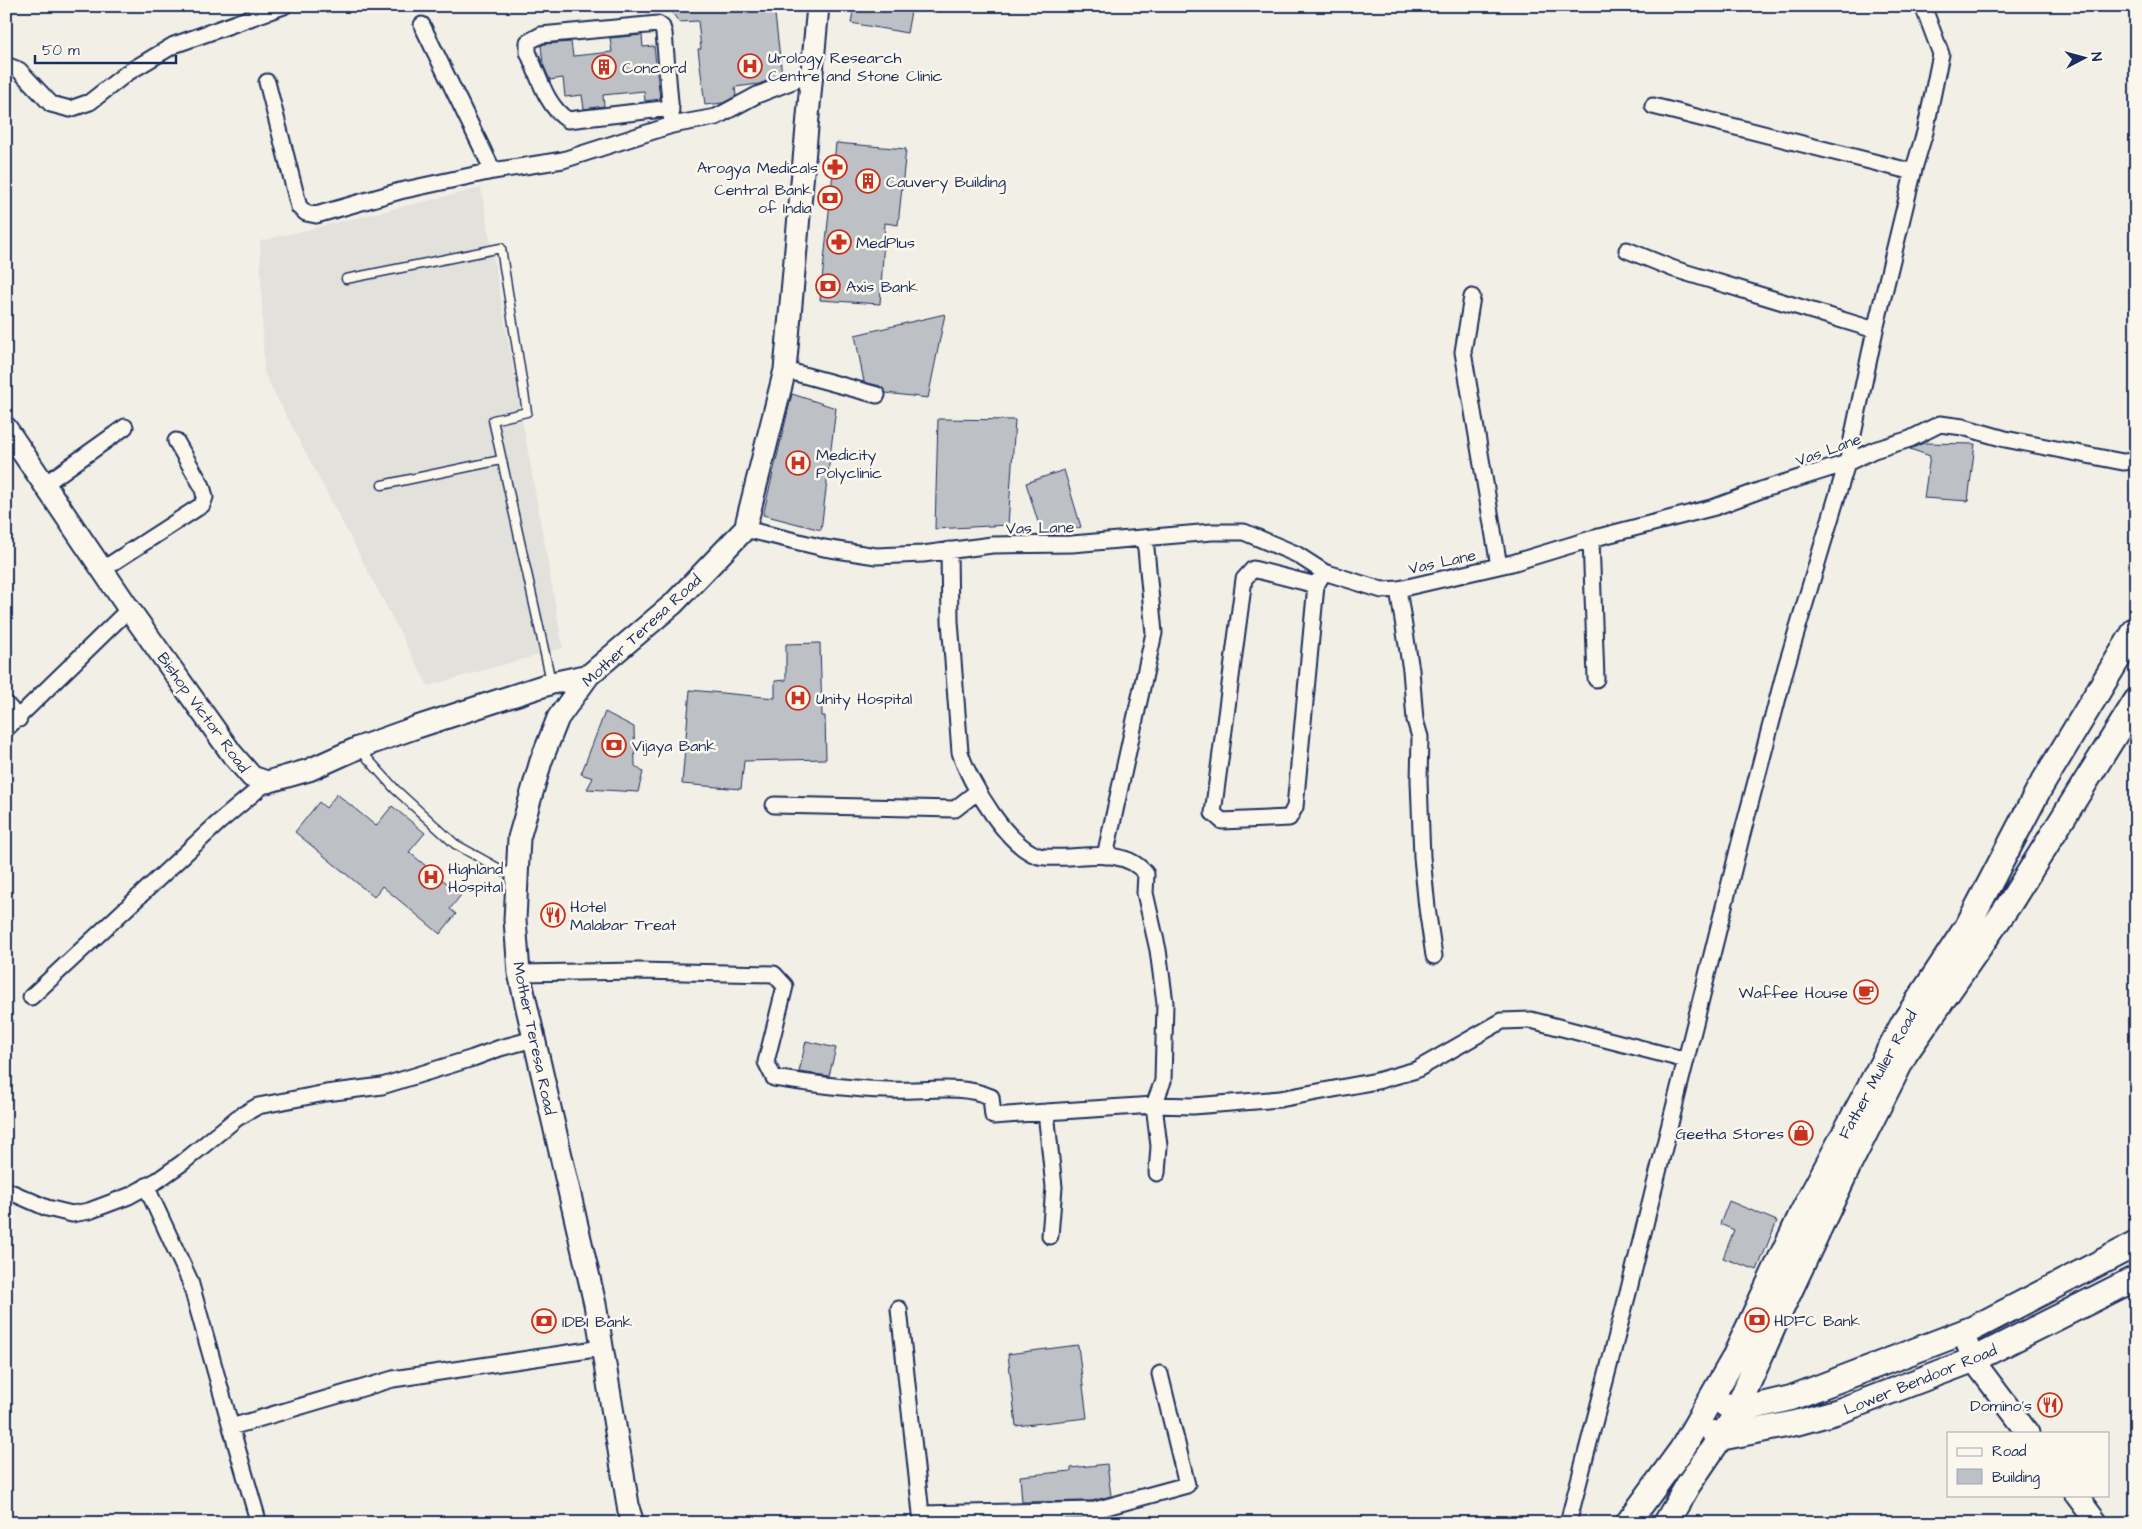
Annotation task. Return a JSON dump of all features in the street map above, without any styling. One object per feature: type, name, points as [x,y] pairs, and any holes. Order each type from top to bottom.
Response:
[{"type":"main road","name":"Mother Teresa Road","points":[[633,1523],[629,1511],[595,1304],[519,973],[515,920],[519,838],[541,761],[558,718],[588,675],[673,604],[745,528],[785,370],[818,6]]},
{"type":"main road","name":"Bishop Victor Road","points":[[6,428],[129,609],[232,754],[252,777],[267,782],[309,770],[358,748],[416,727],[552,683],[588,675]]},
{"type":"main road","name":"Father Muller Road","points":[[1628,1523],[1682,1449],[1733,1360],[1802,1213],[1904,1022],[1968,926],[2038,791],[2136,630]]},
{"type":"main road","points":[[1672,1519],[1688,1484],[1736,1411],[1846,1172],[1905,1054],[2010,903],[2136,701]]},
{"type":"main road","points":[[1712,1396],[1736,1411],[1791,1398],[1963,1332],[2136,1244]]},
{"type":"main road","name":"Lower Bendoor Road","points":[[1720,1438],[1796,1423],[1839,1411],[1973,1360],[2136,1278]]},
{"type":"main road","points":[[1963,1332],[1973,1360],[2027,1432]]},
{"type":"main road","points":[[1698,1421],[1720,1438]]},
{"type":"main road","points":[[2077,1496],[2097,1523]]},
{"type":"street","points":[[6,65],[19,70],[51,104],[70,109],[90,102],[127,73],[174,45],[284,6]]},
{"type":"street","points":[[1568,1523],[1786,667],[1847,463],[1875,330],[1913,172],[1925,132],[1941,54],[1923,6]]},
{"type":"street","points":[[671,108],[568,120],[559,115],[552,105],[528,52],[528,42],[541,34],[658,24],[662,27],[664,33],[671,108],[672,125]]},
{"type":"street","points":[[422,26],[493,171]]},
{"type":"street","points":[[267,82],[300,207],[306,214],[316,215],[400,191],[493,171],[563,160],[672,125],[716,117],[757,95],[811,74]]},
{"type":"street","points":[[1653,106],[1913,172]]},
{"type":"street","points":[[1627,250],[1674,269],[1875,330]]},
{"type":"street","points":[[1472,297],[1463,352],[1499,566]]},
{"type":"street","points":[[785,370],[877,395]]},
{"type":"street","name":"Vas Lane","points":[[745,528],[824,548],[876,556],[923,554],[992,544],[1072,544],[1212,532],[1244,532],[1296,554],[1320,578],[1382,590],[1398,589],[1499,566],[1591,538],[1715,507],[1847,463],[1874,450],[1910,439],[1940,424],[1963,427],[2005,439],[2123,462],[2136,461]]},
{"type":"street","points":[[45,484],[125,426]]},
{"type":"street","points":[[103,569],[202,505],[205,497],[202,486],[176,441]]},
{"type":"street","points":[[1105,856],[1154,633],[1145,538]]},
{"type":"street","points":[[1591,538],[1596,679]]},
{"type":"street","points":[[949,550],[950,621],[960,752],[978,791],[1007,832],[1027,852],[1045,857],[1105,856],[1130,860],[1139,864],[1146,874],[1145,893],[1158,950],[1165,1003],[1163,1081],[1154,1105],[1159,1146],[1157,1173]]},
{"type":"street","points":[[1253,568],[1320,578],[1295,807],[1289,818],[1222,821],[1214,813],[1244,579],[1253,568]]},
{"type":"street","points":[[1398,589],[1411,670],[1415,720],[1420,737],[1418,781],[1422,858],[1434,956]]},
{"type":"street","points":[[6,729],[19,719],[129,609]]},
{"type":"street","points":[[6,704],[19,719]]},
{"type":"street","points":[[31,997],[218,823],[267,782]]},
{"type":"street","points":[[774,805],[955,809],[978,791]]},
{"type":"street","points":[[519,973],[639,971],[774,974],[785,986],[766,1062],[774,1078],[810,1084],[888,1090],[976,1090],[991,1096],[993,1116],[1154,1105],[1193,1106],[1280,1099],[1377,1081],[1416,1070],[1502,1021],[1531,1020],[1686,1060]]},
{"type":"street","points":[[6,1190],[47,1208],[72,1214],[96,1209],[129,1196],[146,1186],[182,1163],[237,1118],[258,1106],[326,1093],[382,1086],[534,1039]]},
{"type":"street","points":[[1046,1112],[1054,1187],[1050,1236]]},
{"type":"street","points":[[146,1186],[190,1281],[257,1517],[255,1523]]},
{"type":"street","points":[[899,1309],[922,1519],[1096,1516],[1187,1485],[1160,1374]]},
{"type":"street","points":[[231,1427],[393,1379],[602,1348]]},
{"type":"street","points":[[1657,1482],[1672,1519]]},
{"type":"lane","points":[[346,279],[501,248],[527,412],[493,420],[552,683]]},
{"type":"lane","points":[[382,485],[501,460]]},
{"type":"lane","points":[[358,748],[395,789],[455,844],[517,879]]},
{"type":"shaded area","points":[[481,188],[563,648],[428,686],[264,373],[260,241]]},
{"type":"building","points":[[667,6],[774,6],[782,75],[759,84],[735,87],[736,96],[723,103],[705,105],[698,49],[701,49],[698,21],[679,22]]},
{"type":"building","points":[[854,6],[912,6],[907,33],[851,23]]},
{"type":"building","name":"Concord","points":[[642,35],[643,47],[654,46],[660,99],[645,101],[644,91],[603,95],[604,106],[584,109],[582,95],[565,97],[563,78],[550,80],[543,64],[541,46],[544,44],[571,42],[573,56],[612,52],[610,38]]},
{"type":"building","points":[[836,143],[906,149],[898,225],[885,223],[880,304],[820,300]]},
{"type":"building","points":[[945,314],[928,398],[886,393],[880,386],[864,382],[855,335]]},
{"type":"building","points":[[792,394],[836,408],[821,530],[763,515]]},
{"type":"building","points":[[938,419],[1015,420],[1008,525],[935,529]]},
{"type":"building","points":[[1924,443],[1975,444],[1968,501],[1924,498],[1930,456],[1910,449]]},
{"type":"building","points":[[1064,470],[1081,527],[1052,535],[1042,535],[1026,483]]},
{"type":"building","points":[[820,643],[822,716],[825,716],[826,759],[744,761],[741,789],[682,784],[690,690],[775,698],[775,681],[786,680],[786,644]]},
{"type":"building","points":[[605,712],[634,727],[635,766],[643,772],[638,792],[587,789],[593,778],[581,774]]},
{"type":"building","points":[[337,794],[376,826],[392,806],[425,833],[409,852],[461,895],[450,909],[456,914],[440,934],[382,886],[374,897],[295,832],[319,802],[326,808]]},
{"type":"building","points":[[806,1041],[836,1048],[829,1076],[799,1072]]},
{"type":"building","points":[[1729,1201],[1777,1221],[1757,1270],[1723,1258],[1734,1230],[1720,1224]]},
{"type":"building","points":[[1078,1345],[1087,1418],[1016,1426],[1008,1354]]},
{"type":"building","points":[[1107,1464],[1111,1496],[1092,1501],[1022,1502],[1020,1476],[1071,1471],[1071,1468]]},
{"type":"place","name":"Urology Research Centre and Stone Clinic","points":[[750,66]]},
{"type":"place","name":"Concord","points":[[604,67]]},
{"type":"place","name":"Arogya Medicals","points":[[835,167]]},
{"type":"place","name":"Cauvery Building","points":[[868,181]]},
{"type":"place","name":"Central Bank of India","points":[[830,198]]},
{"type":"place","name":"MedPlus","points":[[839,242]]},
{"type":"place","name":"Axis Bank","points":[[828,286]]},
{"type":"place","name":"Medicity Polyclinic","points":[[798,463]]},
{"type":"place","name":"Unity Hospital","points":[[798,698]]},
{"type":"place","name":"Vijaya Bank","points":[[614,745]]},
{"type":"place","name":"Highland Hospital","points":[[431,877]]},
{"type":"place","name":"Hotel Malabar Treat","points":[[553,915]]},
{"type":"place","name":"Waffee House","points":[[1866,992]]},
{"type":"place","name":"Geetha Stores","points":[[1801,1133]]},
{"type":"place","name":"HDFC Bank","points":[[1757,1320]]},
{"type":"place","name":"IDBI Bank","points":[[544,1321]]},
{"type":"place","name":"Domino's","points":[[2050,1405]]}]
